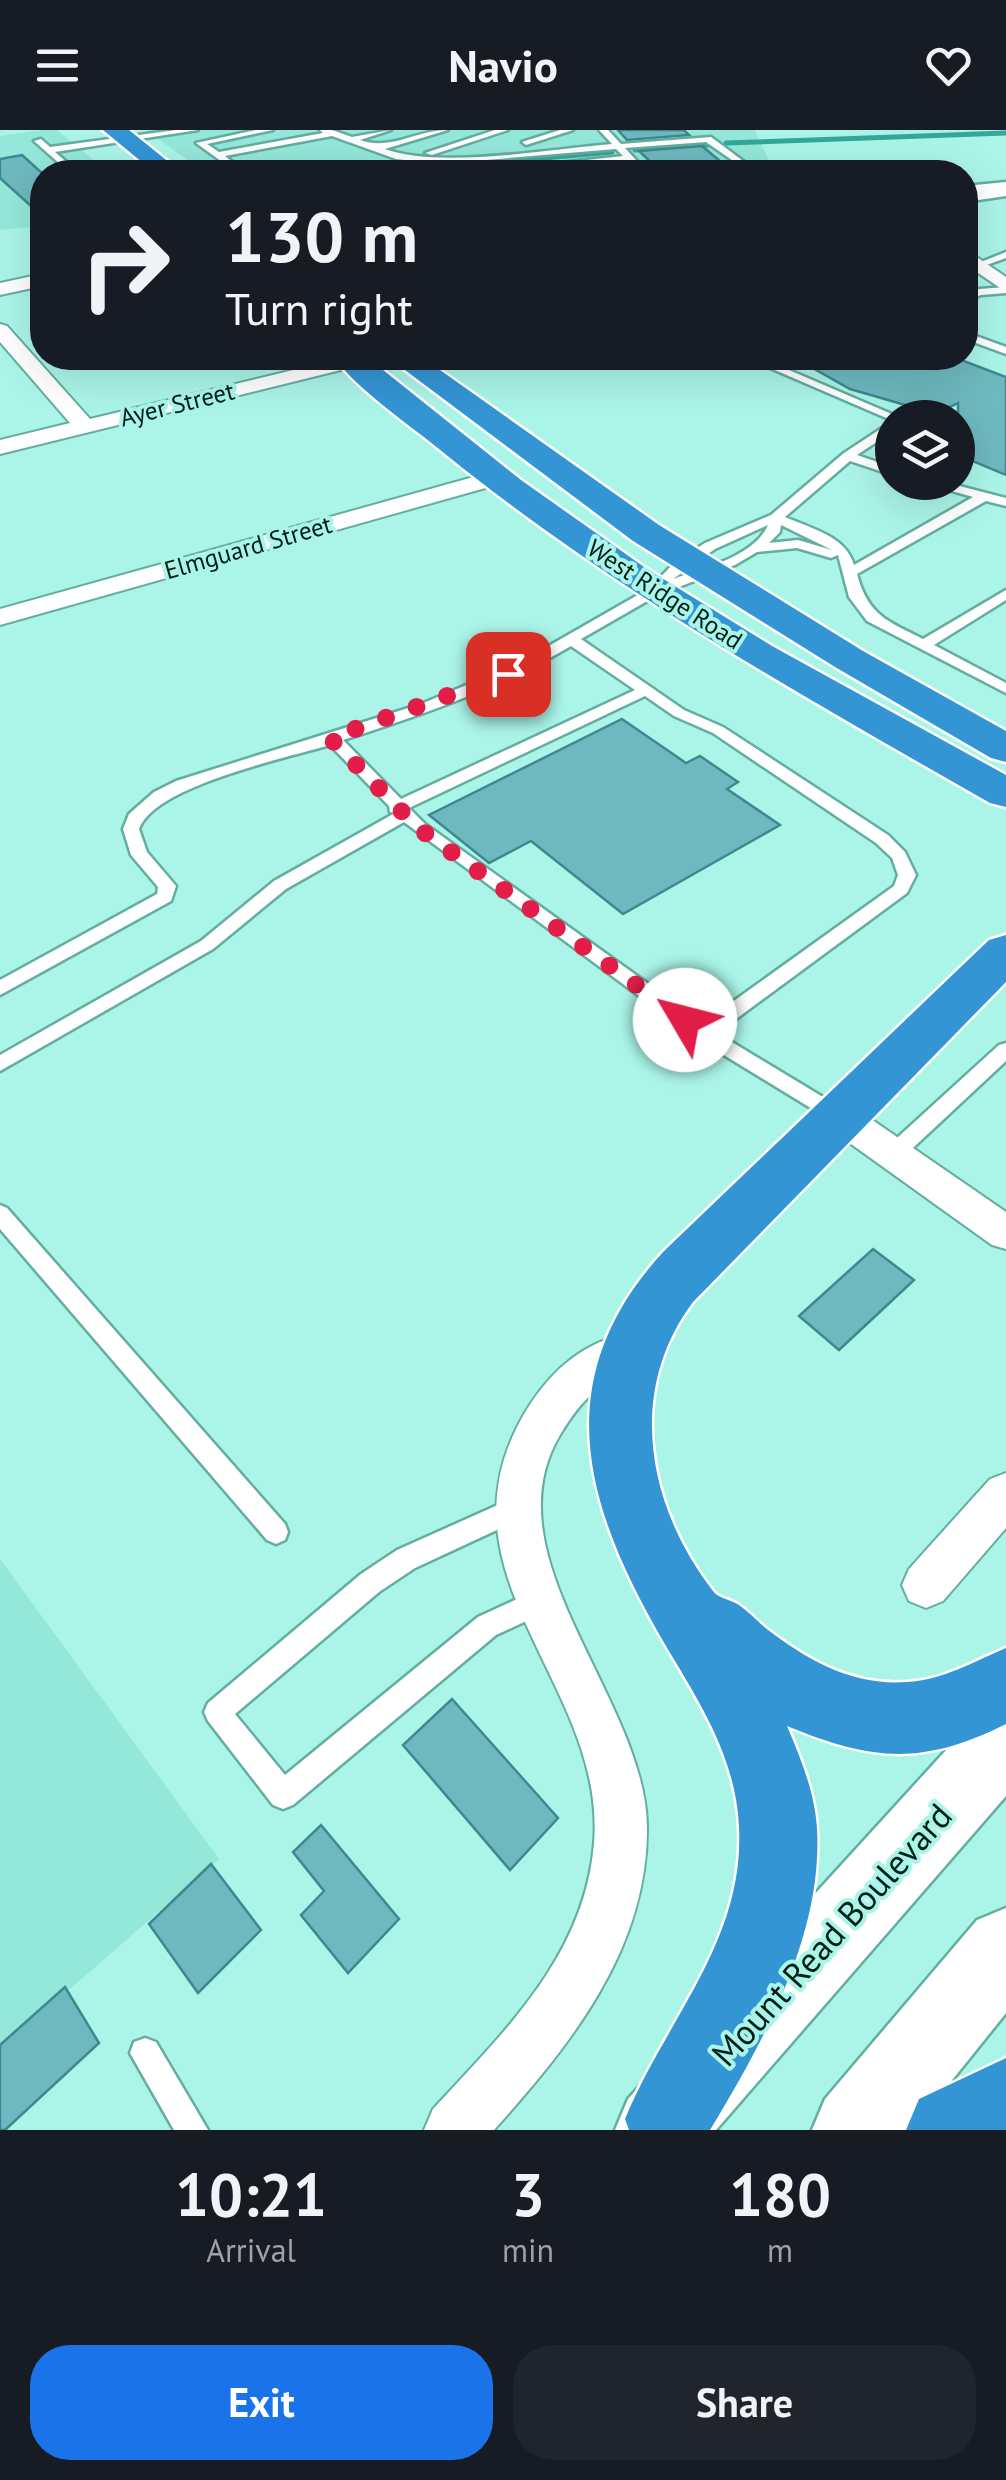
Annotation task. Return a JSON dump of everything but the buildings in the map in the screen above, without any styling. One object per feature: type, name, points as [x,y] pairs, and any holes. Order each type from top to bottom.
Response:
[{"type":"highway","points":[[121,135],[153,160]]},
{"type":"highway","points":[[79,137],[108,160]]},
{"type":"highway","name":"West Ridge Road","points":[[365,370],[496,478],[656,591],[800,678],[995,771]]},
{"type":"highway","name":"West Ridge Road","points":[[420,370],[552,468],[995,771]]},
{"type":"highway","points":[[664,2125],[725,2020],[758,1942],[774,1885],[778,1830],[772,1781],[756,1731],[660,1570],[632,1512],[621,1468],[620,1402],[630,1352],[642,1326],[672,1282],[1006,952]]},
{"type":"highway","points":[[660,1570],[698,1615],[741,1654],[791,1688],[836,1709],[884,1718],[933,1716],[1006,1684]]},
{"type":"highway","points":[[950,2130],[1006,2101]]},
{"type":"main road","points":[[978,192],[1006,189]]},
{"type":"main road","name":"Mount Read Boulevard","points":[[664,2125],[1006,1739]]},
{"type":"main road","points":[[856,2130],[1006,1948]]},
{"type":"street","points":[[978,264],[1006,288]]},
{"type":"street","points":[[0,290],[30,283]]},
{"type":"street","points":[[0,330],[30,364]]},
{"type":"street","points":[[35,370],[85,427]]},
{"type":"street","name":"Ayer Street","points":[[0,447],[309,370]]},
{"type":"street","name":"Elmguard Street","points":[[0,617],[496,478]]},
{"type":"street","points":[[839,1116],[1006,1233]]},
{"type":"street","points":[[454,2130],[557,2012],[593,1958],[604,1933],[620,1854],[617,1779],[600,1729],[539,1602],[525,1562],[518,1508],[520,1480],[530,1443],[550,1410],[580,1375],[601,1360],[630,1352]]},
{"type":"street","points":[[926,1586],[1006,1494]]},
{"type":"lane","points":[[48,150],[79,137],[194,130]]},
{"type":"lane","points":[[225,160],[200,143],[270,130]]},
{"type":"lane","points":[[354,140],[387,130]]},
{"type":"lane","points":[[378,148],[444,130]]},
{"type":"lane","points":[[414,160],[504,130]]},
{"type":"lane","points":[[508,154],[519,145],[570,130]]},
{"type":"lane","points":[[603,130],[630,158]]},
{"type":"lane","points":[[218,155],[327,131],[414,160],[708,139],[737,160]]},
{"type":"lane","points":[[38,140],[60,160]]},
{"type":"lane","points":[[611,160],[630,158]]},
{"type":"lane","points":[[978,259],[1006,255]]},
{"type":"lane","points":[[978,292],[1006,288]]},
{"type":"lane","points":[[978,340],[1006,351]]},
{"type":"lane","points":[[782,370],[875,409]]},
{"type":"lane","points":[[0,988],[165,897],[167,886],[133,848],[130,836],[139,811],[150,801],[182,785],[484,684],[656,591],[776,518],[848,456],[875,438]]},
{"type":"lane","points":[[848,456],[875,465]]},
{"type":"lane","points":[[975,494],[1006,502]]},
{"type":"lane","points":[[851,570],[983,496]]},
{"type":"lane","points":[[746,552],[772,532],[776,518]]},
{"type":"lane","points":[[776,518],[836,546],[851,570],[856,597],[864,611],[1006,689]]},
{"type":"lane","points":[[656,591],[669,574],[776,544],[808,546],[836,557],[851,570]]},
{"type":"lane","points":[[924,646],[1006,594]]},
{"type":"lane","points":[[571,639],[679,713],[718,730],[882,839],[899,856],[907,875],[901,889],[703,1033]]},
{"type":"lane","points":[[0,1064],[207,945],[280,884],[400,811],[646,690]]},
{"type":"lane","points":[[330,738],[400,811],[703,1033],[839,1116]]},
{"type":"lane","points":[[893,1154],[1006,1050]]},
{"type":"lane","points":[[0,1214],[276,1532]]},
{"type":"lane","points":[[518,1508],[406,1558],[370,1583],[217,1712],[283,1796],[487,1626],[539,1602]]},
{"type":"lane","points":[[145,2054],[192,2130]]},
{"type":"shaded area","points":[[57,130],[93,160],[30,160],[30,227],[0,230],[0,136]]},
{"type":"shaded area","points":[[146,130],[755,130],[769,160],[187,160]]},
{"type":"shaded area","points":[[0,1559],[219,1859],[0,2050]]},
{"type":"waterway","points":[[726,143],[1006,133]]},
{"type":"waterway","points":[[635,150],[710,145]]},
{"type":"waterway","points":[[522,160],[612,152]]},
{"type":"route","points":[[508,674],[330,738],[418,828],[685,1020]]}]
